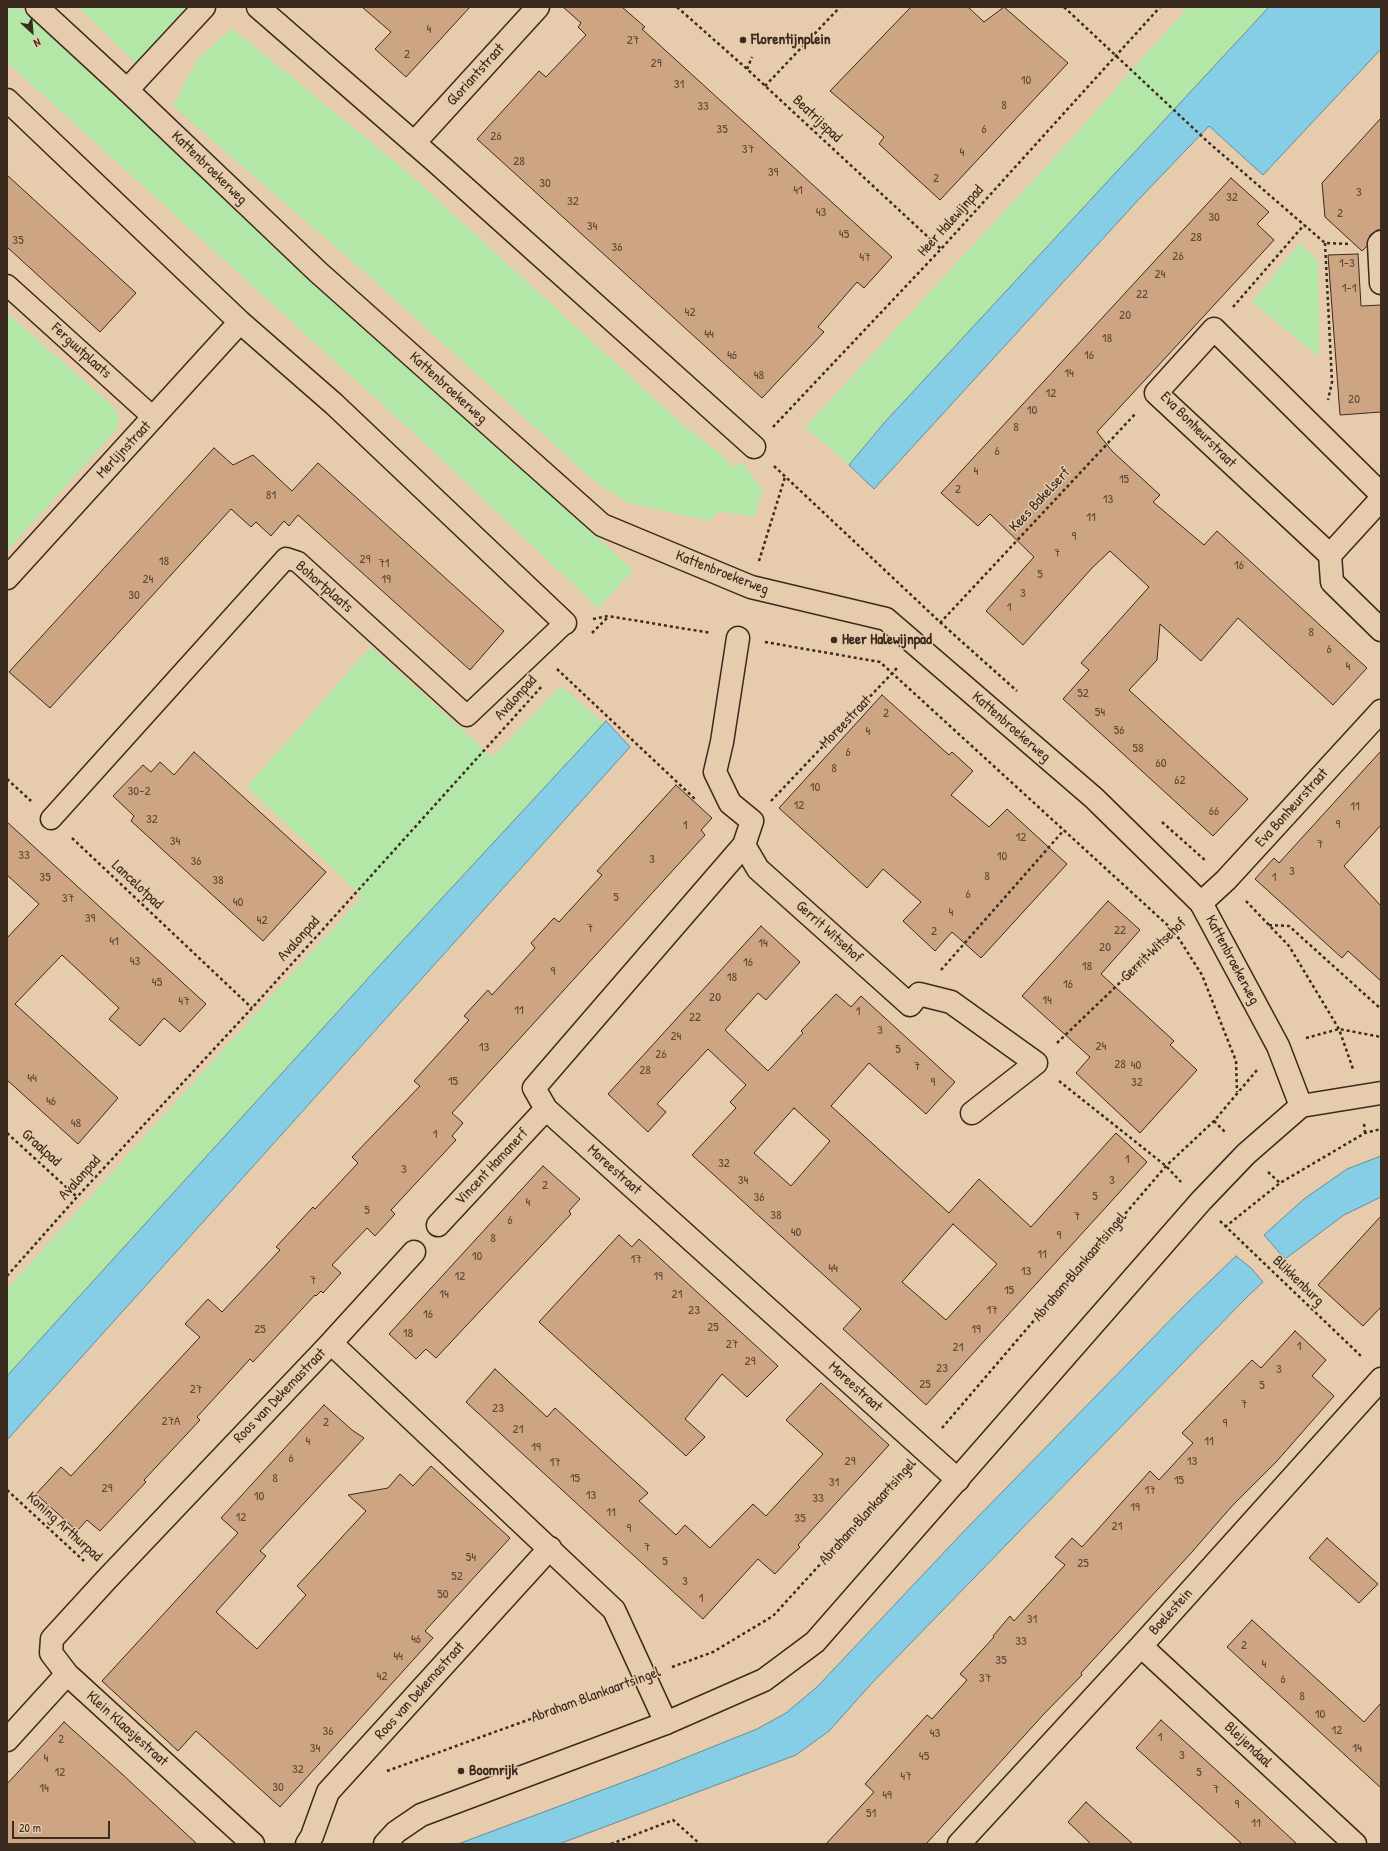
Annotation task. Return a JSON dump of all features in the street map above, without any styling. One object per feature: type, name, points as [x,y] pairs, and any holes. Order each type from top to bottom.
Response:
[{"type":"street","name":"Kattenbroekerweg","points":[[36,7],[127,90],[318,272],[602,525],[751,587],[886,619],[1094,798],[1201,903],[1278,1046],[1301,1106]]},
{"type":"street","points":[[127,90],[204,7]]},
{"type":"street","points":[[258,7],[414,143],[754,447]]},
{"type":"street","name":"Gloriantstraat","points":[[414,143],[538,7]]},
{"type":"street","points":[[7,100],[240,322],[334,404],[565,623]]},
{"type":"street","points":[[1380,243],[1381,283]]},
{"type":"street","name":"Merlijnstraat","points":[[7,578],[240,322]]},
{"type":"street","points":[[1214,329],[1381,494]]},
{"type":"street","name":"Eva Bonheurstraat","points":[[1214,329],[1156,393],[1330,555]]},
{"type":"street","points":[[1381,499],[1330,555],[1332,582],[1381,630]]},
{"type":"street","points":[[738,638],[722,742],[715,772],[730,803],[752,821]]},
{"type":"street","name":"Eva Bonheurstraat","points":[[1201,903],[1226,880],[1381,710]]},
{"type":"street","name":"Moreestraat","points":[[752,821],[744,845],[534,1088],[546,1108],[958,1480]]},
{"type":"street","name":"Gerrit Witsehof","points":[[744,845],[758,869],[910,1005],[919,994]]},
{"type":"street","points":[[919,994],[951,1002],[1036,1062],[972,1113]]},
{"type":"street","points":[[384,1844],[396,1832],[420,1815],[666,1723],[764,1680],[815,1642],[1201,1202],[1246,1154],[1301,1106],[1381,1093]]},
{"type":"street","name":"Vincent Hamanerf","points":[[438,1225],[546,1108]]},
{"type":"street","points":[[330,1343],[414,1252]]},
{"type":"street","name":"Roos van Dekemastraat","points":[[68,1674],[51,1653],[52,1639],[330,1343],[550,1548],[614,1610],[666,1723]]},
{"type":"street","name":"Boelestein","points":[[959,1844],[1141,1646],[1381,1378]]},
{"type":"street","name":"Roos van Dekemastraat","points":[[307,1844],[312,1836],[328,1792],[550,1548]]},
{"type":"street","name":"Bleijendaal","points":[[1141,1646],[1355,1844]]},
{"type":"street","points":[[7,1740],[68,1674]]},
{"type":"street","name":"Klein Klaasjestraat","points":[[68,1674],[253,1844]]},
{"type":"lane","name":"Ferguutplaats","points":[[7,285],[154,418]]},
{"type":"lane","name":"Bohortplaats","points":[[51,819],[286,558],[298,562],[467,716],[565,623]]},
{"type":"path","name":"Beatrijspad","points":[[677,7],[747,69],[941,249]]},
{"type":"path","points":[[765,86],[840,7]]},
{"type":"path","points":[[1064,7],[1208,142],[1324,243],[1380,243]]},
{"type":"path","name":"Heer Halewijnpad","points":[[754,447],[941,249],[1160,7]]},
{"type":"path","points":[[747,69],[752,57]]},
{"type":"path","points":[[1214,329],[1304,225]]},
{"type":"path","points":[[1321,434],[1332,382],[1324,243]]},
{"type":"path","name":"Kees Bakelserf","points":[[941,623],[1156,393]]},
{"type":"path","points":[[754,447],[941,623]]},
{"type":"path","points":[[751,587],[785,477]]},
{"type":"path","points":[[588,637],[608,616]]},
{"type":"path","points":[[565,623],[608,616],[880,662],[1174,931],[1202,975],[1236,1061],[1237,1093]]},
{"type":"path","name":"Moreestraat","points":[[752,821],[941,623]]},
{"type":"path","name":"Avalonpad","points":[[552,674],[562,663]]},
{"type":"path","points":[[557,668],[698,802]]},
{"type":"path","name":"Avalonpad","points":[[7,1276],[77,1197],[252,1008],[547,680]]},
{"type":"path","name":"Lancelotpad","points":[[7,779],[252,1008]]},
{"type":"path","points":[[919,994],[1064,830]]},
{"type":"path","name":"Gerrit Witsehof","points":[[1036,1062],[1174,931],[1201,903]]},
{"type":"path","points":[[1269,925],[1289,926],[1381,1009]]},
{"type":"path","points":[[1278,1046],[1339,1029],[1381,1038]]},
{"type":"path","name":"Abraham Blankaartsingel","points":[[380,1773],[713,1652],[772,1616],[924,1449],[1166,1166],[1214,1121],[1278,1046]]},
{"type":"path","points":[[1036,1062],[1166,1166]]},
{"type":"path","points":[[1225,1227],[1280,1183],[1365,1133],[1381,1129]]},
{"type":"path","name":"Graalpad","points":[[7,1133],[77,1197]]},
{"type":"path","name":"Blikkenburg","points":[[1201,1202],[1225,1227],[1364,1359]]},
{"type":"path","name":"Koning Arthurpad","points":[[7,1490],[106,1580]]},
{"type":"path","points":[[611,1844],[673,1820],[700,1844]]},
{"type":"green space","points":[[7,7],[20,7],[187,163],[633,570],[598,608],[418,437],[7,62]]},
{"type":"green space","points":[[78,7],[202,7],[141,68]]},
{"type":"green space","points":[[1188,7],[1269,7],[884,423],[849,465],[805,427],[1063,148]]},
{"type":"green space","points":[[232,28],[404,169],[681,423],[718,452],[734,467],[742,462],[762,490],[755,517],[719,511],[709,521],[629,503],[602,487],[379,285],[173,106],[197,60]]},
{"type":"green space","points":[[1300,243],[1318,261],[1319,357],[1252,302]]},
{"type":"green space","points":[[7,313],[113,406],[119,418],[118,428],[7,551]]},
{"type":"green space","points":[[371,646],[492,757],[561,686],[604,723],[382,963],[7,1376],[7,1289],[362,896],[247,787]]},
{"type":"water","points":[[1269,7],[1381,7],[1381,49],[1263,175],[1209,126],[1141,197],[874,489],[849,465],[884,423]]},
{"type":"water","points":[[606,721],[630,747],[7,1440],[7,1376],[382,963]]},
{"type":"water","points":[[1381,1156],[1381,1197],[1344,1215],[1285,1259],[1264,1235],[1304,1199],[1347,1169]]},
{"type":"water","points":[[1236,1256],[1251,1268],[1263,1282],[872,1683],[829,1731],[796,1755],[559,1844],[458,1844],[645,1774],[757,1729],[786,1713],[817,1687],[966,1529],[1185,1305]]},
{"type":"building","points":[[362,7],[470,7],[406,77],[375,49],[391,32]]},
{"type":"building","points":[[563,7],[622,7],[645,27],[642,29],[892,257],[864,288],[857,282],[818,327],[824,332],[762,398],[477,139],[539,71],[546,77],[586,35],[578,27],[581,23]]},
{"type":"building","points":[[911,7],[968,7],[984,22],[1004,7],[1068,63],[940,200],[879,144],[884,137],[830,91]]},
{"type":"building","points":[[1381,118],[1381,230],[1377,230],[1370,235],[1367,246],[1362,251],[1325,217],[1322,183]]},
{"type":"building","points":[[7,175],[136,293],[100,332],[7,247]]},
{"type":"building","points":[[1231,178],[1269,212],[1257,224],[1274,240],[1097,432],[1112,451],[1160,495],[1153,502],[1204,545],[1217,531],[1367,668],[1333,705],[1238,618],[1201,661],[1160,624],[1157,660],[1129,690],[1248,799],[1213,836],[1063,699],[1089,670],[1081,663],[1149,587],[1110,551],[1092,568],[1023,645],[986,611],[1034,557],[990,514],[978,526],[941,493]]},
{"type":"building","points":[[1358,254],[1361,306],[1381,305],[1381,412],[1340,415],[1328,255]]},
{"type":"building","points":[[214,448],[233,465],[253,455],[292,491],[318,463],[504,631],[470,670],[298,515],[289,526],[284,521],[271,536],[256,522],[251,527],[231,509],[50,708],[9,672]]},
{"type":"building","points":[[882,695],[949,755],[952,752],[973,771],[951,795],[989,827],[1007,809],[1067,864],[981,958],[952,932],[935,951],[903,921],[921,902],[883,869],[867,888],[779,808]]},
{"type":"building","points":[[1381,751],[1381,825],[1344,866],[1381,906],[1381,981],[1348,951],[1342,958],[1255,879],[1274,858],[1279,863]]},
{"type":"building","points":[[194,752],[326,872],[263,941],[131,821],[134,816],[113,796],[143,765],[151,772],[160,762],[174,775]]},
{"type":"building","points":[[676,785],[712,818],[701,830],[705,835],[452,1113],[463,1123],[452,1136],[456,1140],[391,1210],[395,1214],[375,1236],[367,1228],[332,1265],[341,1273],[323,1293],[321,1291],[316,1296],[315,1295],[253,1362],[250,1359],[197,1417],[200,1420],[144,1480],[146,1482],[100,1531],[87,1520],[77,1531],[36,1494],[61,1467],[71,1476],[200,1337],[185,1324],[208,1299],[222,1312],[280,1250],[276,1247],[313,1207],[315,1209],[358,1163],[352,1157],[420,1086],[414,1081],[469,1020],[464,1016],[488,990],[492,995],[535,948],[531,943],[554,918],[559,922],[602,875],[597,871]]},
{"type":"building","points":[[7,822],[206,1004],[180,1032],[164,1018],[140,1046],[109,1019],[119,1008],[62,955],[15,1004],[118,1098],[78,1144],[7,1080],[7,938],[39,904],[7,875]]},
{"type":"building","points":[[1108,901],[1140,930],[1101,974],[1174,1041],[1170,1045],[1197,1070],[1140,1133],[1076,1073],[1090,1057],[1022,996]]},
{"type":"building","points":[[761,926],[800,962],[766,1000],[758,993],[725,1030],[768,1071],[803,1033],[801,1031],[836,994],[851,1007],[861,996],[955,1082],[926,1114],[869,1063],[831,1106],[949,1213],[979,1179],[1031,1227],[1116,1133],[1147,1162],[926,1405],[843,1329],[861,1309],[692,1155],[736,1108],[730,1102],[746,1085],[708,1049],[657,1104],[666,1112],[648,1132],[608,1094]],"holes":[[[794,1108],[830,1141],[791,1186],[754,1153]],[[953,1224],[997,1264],[946,1320],[902,1282]]]},
{"type":"building","points":[[543,1166],[580,1199],[569,1211],[571,1214],[436,1358],[426,1349],[416,1359],[389,1334]]},
{"type":"building","points":[[1381,1216],[1381,1307],[1363,1326],[1318,1285]]},
{"type":"building","points":[[619,1235],[632,1247],[639,1239],[778,1366],[747,1397],[722,1374],[685,1419],[705,1437],[686,1456],[539,1322]]},
{"type":"building","points":[[1295,1331],[1326,1360],[1312,1376],[1334,1396],[1277,1461],[1232,1506],[1081,1673],[1082,1675],[1043,1715],[926,1844],[826,1844],[874,1792],[865,1784],[927,1715],[932,1719],[967,1680],[960,1674],[994,1637],[993,1636],[1010,1616],[1014,1621],[1065,1565],[1055,1557],[1072,1538],[1082,1547],[1150,1471],[1159,1480],[1193,1443],[1182,1433],[1252,1360],[1261,1368]]},
{"type":"building","points":[[495,1369],[547,1417],[555,1408],[648,1493],[639,1501],[676,1535],[685,1525],[710,1548],[753,1504],[766,1516],[823,1454],[786,1420],[821,1383],[889,1445],[798,1545],[800,1547],[775,1574],[758,1559],[703,1619],[466,1402]]},
{"type":"building","points":[[324,1405],[352,1430],[364,1438],[260,1551],[266,1556],[216,1612],[257,1649],[306,1595],[297,1586],[366,1511],[348,1495],[388,1488],[400,1474],[413,1486],[431,1466],[510,1538],[425,1631],[433,1638],[280,1807],[196,1731],[178,1751],[102,1681],[238,1533],[221,1518]]},
{"type":"building","points":[[1327,1538],[1378,1584],[1359,1603],[1309,1558]]},
{"type":"building","points":[[1252,1620],[1364,1722],[1381,1703],[1381,1788],[1227,1647]]},
{"type":"building","points":[[1161,1720],[1297,1844],[1242,1844],[1136,1748]]},
{"type":"building","points":[[64,1722],[197,1844],[7,1844],[7,1784]]},
{"type":"building","points":[[1086,1802],[1133,1844],[1091,1844],[1068,1822]]},
{"type":"place","name":"Florentijnplein","points":[[743,40]]},
{"type":"place","name":"Heer Halewijnpad","points":[[834,640]]},
{"type":"place","name":"Boomrijk","points":[[461,1771]]}]
